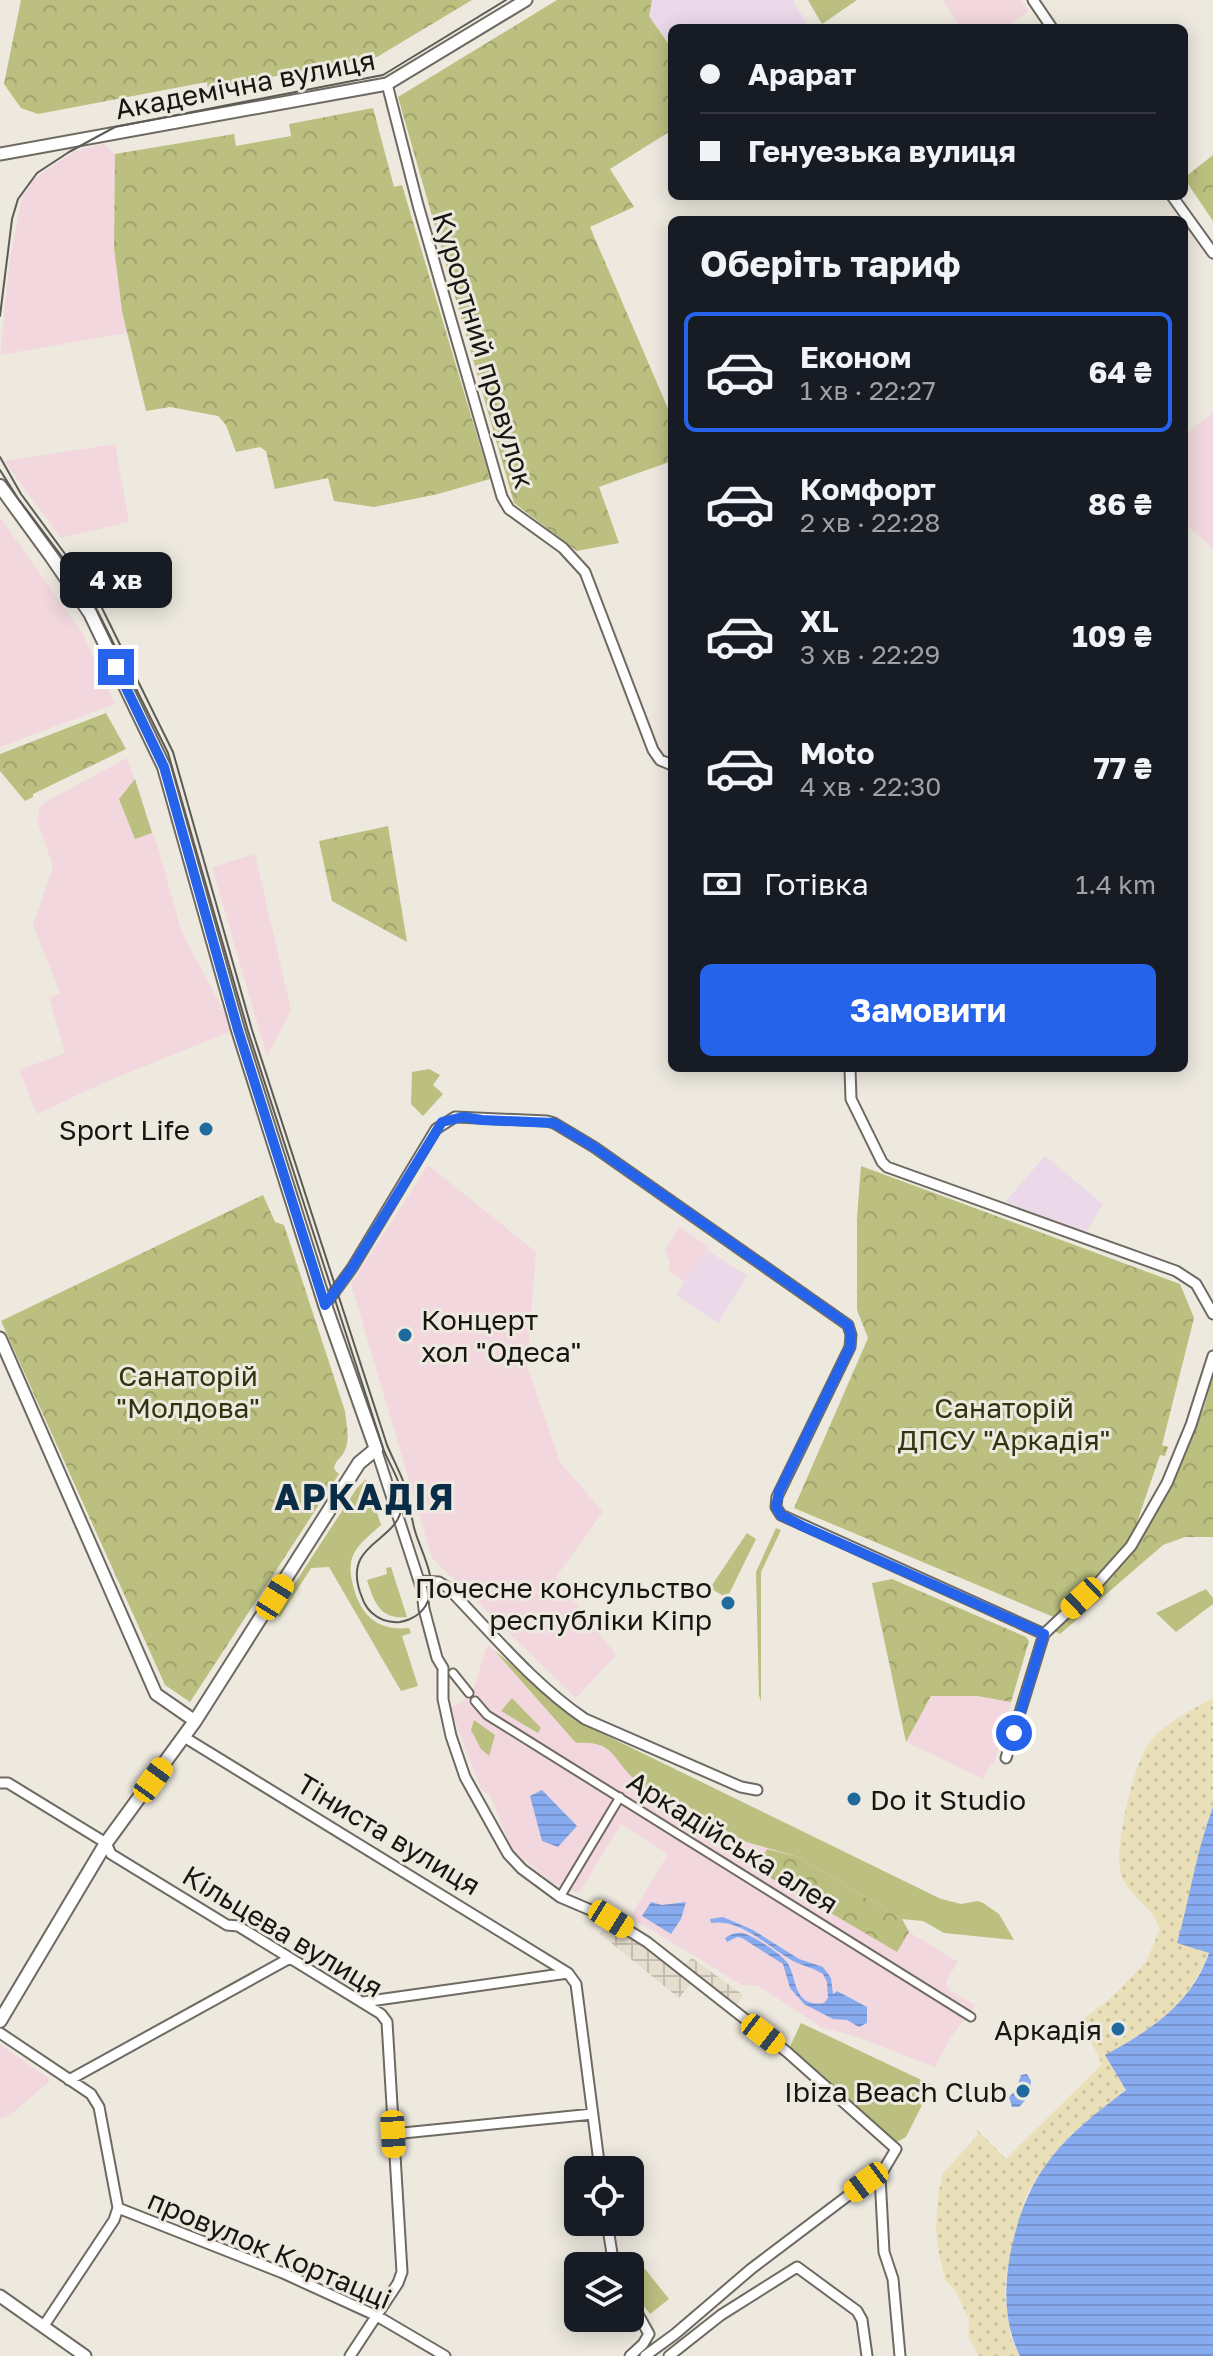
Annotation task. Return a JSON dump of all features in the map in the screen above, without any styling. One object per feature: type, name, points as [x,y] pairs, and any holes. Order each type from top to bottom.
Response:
[{"type":"main road","points":[[0,486],[90,613],[164,767],[238,1030],[325,1305],[376,1449],[359,1463],[195,1721],[106,1843],[0,2021]]},
{"type":"street","name":"Академічна вулиця","points":[[0,154],[387,84],[526,0]]},
{"type":"street","points":[[1033,0],[1049,24]]},
{"type":"street","name":"Курортний провулок","points":[[387,84],[418,205],[502,497],[509,509],[563,548],[585,572],[656,755],[668,762]]},
{"type":"street","points":[[1188,218],[1213,253]]},
{"type":"street","points":[[850,1072],[851,1099],[887,1167],[1189,1278],[1205,1297],[1213,1314]]},
{"type":"street","points":[[325,1305],[352,1268],[442,1122],[463,1117],[554,1123],[594,1147],[848,1325],[850,1347],[777,1497],[776,1507],[781,1515],[1044,1634]]},
{"type":"street","points":[[0,1338],[156,1694],[195,1721]]},
{"type":"street","points":[[1006,1758],[1044,1634],[1098,1583],[1131,1546],[1167,1483],[1191,1425],[1213,1356]]},
{"type":"street","points":[[376,1449],[420,1585],[437,1658],[443,1668],[443,1699],[451,1736],[465,1777],[508,1854],[522,1869],[560,1897],[607,1917],[647,1942],[787,2052],[896,2149],[880,2176],[884,2252],[893,2279],[900,2356]]},
{"type":"street","points":[[420,1585],[439,1582],[447,1587],[567,1707],[585,1719],[741,1787],[757,1790]]},
{"type":"street","name":"Аркадійська алея","points":[[453,1673],[487,1715],[971,2017]]},
{"type":"street","name":"Тіниста вулиця","points":[[184,1737],[568,1973]]},
{"type":"street","name":"Кільцева вулиця","points":[[0,1783],[8,1783],[106,1843],[111,1854],[227,1925],[238,1926],[363,2002],[387,2022],[402,2272],[350,2356]]},
{"type":"street","points":[[560,1897],[620,1797]]},
{"type":"street","points":[[69,2080],[290,1958]]},
{"type":"street","points":[[363,2002],[568,1973],[576,1984],[598,2156]]},
{"type":"street","points":[[0,2033],[91,2094],[99,2107],[118,2208],[114,2220],[43,2327]]},
{"type":"street","points":[[393,2134],[593,2114]]},
{"type":"street","points":[[645,2356],[751,2269],[866,2182],[880,2176]]},
{"type":"street","name":"провулок Кортацці","points":[[118,2208],[283,2273],[377,2316],[445,2356]]},
{"type":"street","points":[[669,2356],[721,2315],[797,2267],[857,2311],[862,2320],[867,2356]]},
{"type":"street","points":[[0,2296],[85,2356]]},
{"type":"street","points":[[630,2356],[647,2340],[649,2334],[644,2325]]},
{"type":"shaded area","points":[[652,0],[793,0],[807,24],[668,24],[668,43],[649,16]]},
{"type":"shaded area","points":[[942,0],[1021,0],[1029,11],[1011,24],[958,24]]},
{"type":"shaded area","points":[[104,144],[115,154],[114,248],[127,333],[0,355],[10,259],[22,197],[34,179],[56,163],[78,150]]},
{"type":"shaded area","points":[[1213,412],[1213,549],[1188,526],[1188,433]]},
{"type":"shaded area","points":[[115,444],[129,522],[61,538],[4,461]]},
{"type":"shaded area","points":[[0,517],[82,633],[115,704],[0,747]]},
{"type":"shaded area","points":[[127,758],[158,848],[182,933],[234,1030],[103,1083],[37,1114],[19,1070],[65,1053],[49,998],[60,993],[33,925],[53,866],[37,820],[40,807]]},
{"type":"shaded area","points":[[255,854],[291,1010],[267,1057],[212,867]]},
{"type":"shaded area","points":[[1045,1156],[1103,1204],[1086,1232],[1005,1202]]},
{"type":"shaded area","points":[[428,1165],[536,1252],[527,1366],[560,1462],[603,1512],[556,1577],[616,1655],[576,1698],[432,1558],[351,1284]]},
{"type":"shaded area","points":[[680,1227],[709,1247],[685,1282],[668,1270],[670,1263],[665,1249]]},
{"type":"shaded area","points":[[707,1250],[747,1276],[718,1323],[676,1295]]},
{"type":"shaded area","points":[[489,1645],[576,1743],[595,1742],[606,1748],[633,1778],[660,1795],[657,1800],[662,1803],[665,1798],[682,1808],[686,1804],[743,1841],[767,1849],[902,1919],[909,1932],[958,1962],[946,1981],[949,1990],[975,2005],[951,2037],[935,2067],[857,2037],[821,2027],[758,1986],[742,1985],[630,1917],[668,1854],[621,1824],[579,1893],[554,1884],[511,1849],[491,1797],[481,1789],[450,1708],[462,1702],[474,1688]]},
{"type":"shaded area","points":[[931,1695],[977,1696],[1011,1702],[994,1764],[991,1764],[983,1779],[906,1742]]},
{"type":"shaded area","points":[[611,1919],[692,1982],[679,1998],[600,1934]]},
{"type":"shaded area","points":[[692,1958],[743,1995],[734,2008],[683,1966]]},
{"type":"shaded area","points":[[0,2044],[51,2080],[9,2116],[0,2119]]},
{"type":"green space","points":[[21,0],[472,0],[377,57],[208,89],[207,82],[38,114],[21,108],[4,84]]},
{"type":"green space","points":[[557,0],[652,0],[649,16],[668,43],[668,133],[610,169],[634,207],[590,227],[668,409],[668,462],[599,487],[619,543],[577,551],[514,503],[398,97]]},
{"type":"green space","points":[[808,0],[857,0],[822,24]]},
{"type":"green space","points":[[373,108],[394,187],[402,185],[490,479],[374,507],[334,501],[328,478],[275,489],[266,451],[260,447],[236,452],[226,425],[218,416],[170,407],[146,411],[122,311],[114,248],[115,154],[234,134],[236,146],[291,136],[289,124]]},
{"type":"green space","points":[[1213,155],[1213,221],[1188,184],[1188,175]]},
{"type":"green space","points":[[106,713],[126,749],[33,794],[25,801],[0,771],[0,754]]},
{"type":"green space","points":[[135,779],[152,833],[135,839],[119,799]]},
{"type":"green space","points":[[388,826],[407,942],[332,901],[319,841]]},
{"type":"green space","points":[[429,1069],[440,1075],[433,1085],[443,1094],[423,1116],[411,1104],[412,1072]]},
{"type":"green space","name":"Санаторій ДПСУ \"Аркадія\"","points":[[861,1166],[1180,1284],[1194,1318],[1162,1445],[1168,1447],[1165,1456],[1160,1455],[1135,1535],[1056,1618],[794,1508],[868,1338],[857,1310],[857,1218]]},
{"type":"green space","name":"Санаторій \"Молдова\"","points":[[263,1195],[275,1222],[284,1225],[345,1411],[347,1442],[334,1469],[339,1474],[190,1702],[165,1685],[1,1321]]},
{"type":"green space","points":[[1213,1373],[1213,1537],[1185,1537],[1163,1545],[1060,1634],[1052,1630],[1098,1586],[1161,1500],[1204,1408]]},
{"type":"green space","points":[[366,1479],[381,1525],[354,1553],[351,1577],[357,1599],[373,1620],[389,1627],[409,1628],[411,1633],[402,1636],[418,1686],[401,1691],[329,1567],[311,1568],[280,1617],[274,1615],[357,1488]]},
{"type":"green space","points":[[776,1528],[781,1530],[761,1572],[761,1702],[756,1572]]},
{"type":"green space","points":[[747,1533],[756,1539],[727,1598],[710,1588]]},
{"type":"green space","points":[[391,1567],[407,1617],[390,1616],[384,1612],[367,1580],[387,1574],[386,1568]]},
{"type":"green space","points":[[892,1579],[1026,1637],[1029,1641],[1011,1702],[977,1696],[931,1696],[906,1742],[872,1583]]},
{"type":"green space","points":[[1206,1589],[1213,1598],[1213,1604],[1176,1632],[1156,1613]]},
{"type":"green space","points":[[494,1650],[595,1730],[941,1899],[961,1904],[983,1903],[999,1914],[1014,1940],[944,1933],[923,1921],[902,1919],[798,1857],[743,1841],[686,1805],[683,1808],[665,1798],[662,1803],[657,1801],[660,1795],[635,1780],[610,1751],[597,1744],[576,1743]]},
{"type":"green space","points":[[512,1698],[541,1728],[538,1733],[501,1711]]},
{"type":"green space","points":[[474,1720],[495,1735],[489,1756],[481,1749],[471,1730]]},
{"type":"green space","points":[[767,1849],[798,1857],[902,1919],[909,1932],[897,1952],[756,1869]]},
{"type":"green space","points":[[801,2023],[932,2085],[906,2137],[893,2144],[788,2051]]},
{"type":"green space","points":[[644,2268],[669,2299],[650,2314],[644,2306]]},
{"type":"sand","name":"Аркадія","points":[[1213,1698],[1213,1807],[1204,1831],[1191,1896],[1177,1942],[1209,1953],[1181,2000],[1140,2037],[1126,2089],[1073,2133],[1052,2156],[1026,2196],[1006,2276],[1005,2297],[1011,2339],[1020,2356],[979,2356],[968,2336],[969,2319],[955,2290],[945,2280],[939,2254],[936,2229],[943,2173],[978,2135],[974,2127],[1006,2159],[1102,2064],[1081,2021],[1111,1998],[1146,1962],[1160,1929],[1121,1875],[1120,1846],[1132,1784],[1152,1739],[1173,1721]]},
{"type":"water","points":[[542,1790],[577,1826],[558,1847],[542,1841],[530,1796]]},
{"type":"water","points":[[1213,1807],[1213,2356],[1020,2356],[1008,2319],[1006,2293],[1017,2226],[1037,2179],[1050,2160],[1082,2125],[1126,2090],[1105,2055],[1168,2014],[1192,1987],[1201,1971],[1209,1953],[1177,1943]]},
{"type":"water","points":[[651,1902],[662,1905],[686,1902],[681,1919],[671,1934],[642,1916]]},
{"type":"water","points":[[723,1917],[753,1930],[799,1959],[823,1967],[831,1978],[833,1994],[837,1991],[867,2007],[867,2023],[859,2027],[847,2020],[833,2019],[804,2004],[790,1988],[783,1964],[742,1938],[727,1942],[725,1938],[743,1933],[777,1953],[790,1967],[797,1989],[806,2001],[824,2003],[828,1998],[823,1974],[793,1961],[744,1929],[711,1923],[710,1919]]},
{"type":"water","name":"Ibiza Beach Club","points":[[1027,2074],[1031,2081],[1029,2096],[1019,2107],[1012,2107],[1009,2097],[1016,2090],[1021,2075]]},
{"type":"tram line","points":[[0,316],[12,219],[18,199],[37,173],[69,152],[115,127],[383,75],[506,0]]},
{"type":"tram line","points":[[0,457],[21,494],[96,596],[173,752],[252,1030],[387,1445],[406,1488],[414,1526],[428,1566],[431,1593],[426,1605],[409,1620],[392,1622],[378,1618],[364,1603],[360,1592],[357,1575],[359,1562],[399,1518],[401,1490],[383,1448],[248,1031],[168,753],[87,590],[0,470]]},
{"type":"place","name":"Sport Life","points":[[206,1129]]},
{"type":"place","name":"Концерт хол \"Одеса\"","points":[[405,1335]]},
{"type":"place","name":"Почесне консульство республіки Кіпр","points":[[728,1603]]},
{"type":"place","name":"Do it Studio","points":[[854,1799]]},
{"type":"place","name":"Аркадія","points":[[1118,2029]]},
{"type":"place","name":"Ibiza Beach Club","points":[[1023,2091]]},
{"type":"district","name":"АРКАДІЯ","points":[[365,1496]]},
{"type":"route","points":[[116,667],[164,767],[238,1030],[325,1305],[352,1268],[442,1122],[455,1117],[547,1121],[594,1147],[848,1325],[852,1341],[850,1347],[779,1492],[776,1507],[781,1515],[802,1526],[1044,1634],[1014,1733]]}]
